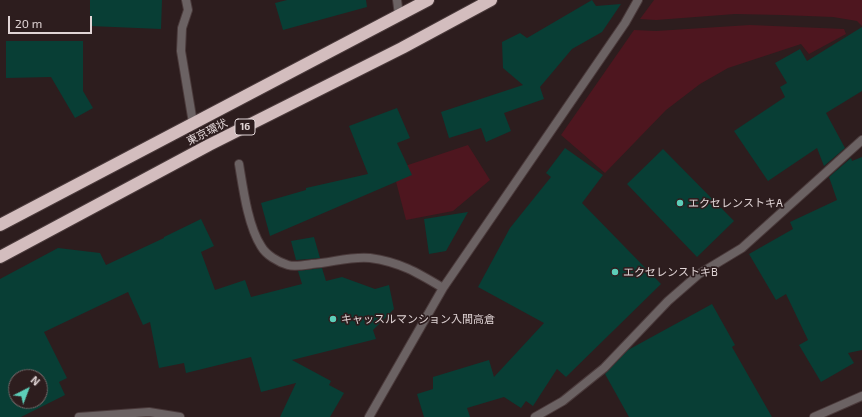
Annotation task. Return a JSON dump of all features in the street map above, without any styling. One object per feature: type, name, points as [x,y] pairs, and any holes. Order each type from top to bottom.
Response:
[{"type":"highway","name":"東京環状","points":[[0,225],[428,0]]},
{"type":"highway","name":"東京環状","points":[[0,257],[209,145],[402,48],[491,0]]},
{"type":"street","points":[[186,0],[188,10],[182,28],[182,51],[193,123]]},
{"type":"street","points":[[397,0],[399,15]]},
{"type":"street","points":[[369,417],[443,288],[625,23],[638,0]]},
{"type":"street","points":[[536,417],[563,401],[604,368],[668,301],[699,274],[742,248],[862,140]]},
{"type":"street","points":[[239,164],[242,185],[253,232],[261,248],[273,258],[289,266],[369,258],[399,264],[413,270],[443,288]]},
{"type":"street","points":[[814,417],[862,396]]},
{"type":"street","points":[[79,417],[149,412],[180,417]]},
{"type":"shaded area","points":[[654,0],[862,0],[862,26],[857,21],[833,17],[782,15],[735,14],[656,20],[640,19]]},
{"type":"shaded area","points":[[750,25],[844,29],[846,34],[809,54],[801,44],[728,68],[700,84],[666,110],[605,173],[561,135],[634,30],[656,31]]},
{"type":"shaded area","points":[[468,145],[490,180],[453,211],[406,220],[393,170]]},
{"type":"building","points":[[90,0],[162,0],[161,29],[90,26]]},
{"type":"building","points":[[287,0],[366,0],[367,7],[283,30],[275,3]]},
{"type":"building","points":[[592,0],[596,6],[621,4],[602,32],[572,49],[540,87],[544,99],[504,113],[511,131],[486,142],[481,128],[449,138],[441,112],[523,85],[503,68],[502,42],[520,33],[527,38]]},
{"type":"building","points":[[862,27],[862,91],[826,113],[845,148],[824,166],[817,148],[768,181],[734,131],[785,97],[780,87],[787,83],[775,63],[800,49],[807,61]]},
{"type":"building","points":[[6,41],[83,41],[83,91],[93,108],[75,118],[51,77],[6,78]]},
{"type":"building","points":[[397,108],[410,138],[397,143],[412,175],[270,236],[261,203],[306,190],[306,188],[368,174],[349,126]]},
{"type":"building","points":[[565,148],[603,175],[582,203],[661,284],[566,377],[557,369],[533,406],[526,401],[521,408],[504,397],[467,408],[470,417],[424,417],[417,394],[433,389],[433,377],[489,360],[494,377],[544,323],[478,287],[510,228],[551,177],[546,173]]},
{"type":"building","name":"エクセレンストキA","points":[[663,149],[734,221],[697,257],[627,184]]},
{"type":"building","points":[[862,157],[862,350],[848,353],[854,363],[821,382],[799,345],[808,340],[786,294],[776,300],[749,254],[793,229],[790,222],[837,200],[829,177],[851,158],[852,161]]},
{"type":"building","points":[[468,212],[446,251],[429,254],[424,219]]},
{"type":"building","points":[[201,219],[214,246],[201,252],[215,290],[245,280],[251,297],[302,284],[298,271],[322,268],[326,281],[342,277],[375,289],[389,285],[394,309],[373,330],[376,339],[292,360],[331,381],[329,385],[344,393],[330,417],[280,417],[296,383],[261,392],[251,357],[186,373],[184,363],[159,368],[150,322],[143,325],[128,292],[44,332],[67,378],[59,382],[65,395],[48,404],[48,369],[8,369],[8,409],[37,409],[21,417],[0,417],[0,279],[58,248],[100,253],[106,265]]},
{"type":"building","points":[[314,237],[320,258],[296,260],[291,241]]},
{"type":"building","points":[[712,304],[735,345],[732,347],[772,417],[629,417],[605,374],[628,350]]},
{"type":"place","name":"エクセレンストキA","points":[[680,203]]},
{"type":"place","name":"エクセレンストキB","points":[[615,272]]},
{"type":"place","name":"キャッスルマンション入間高倉","points":[[333,319]]}]
